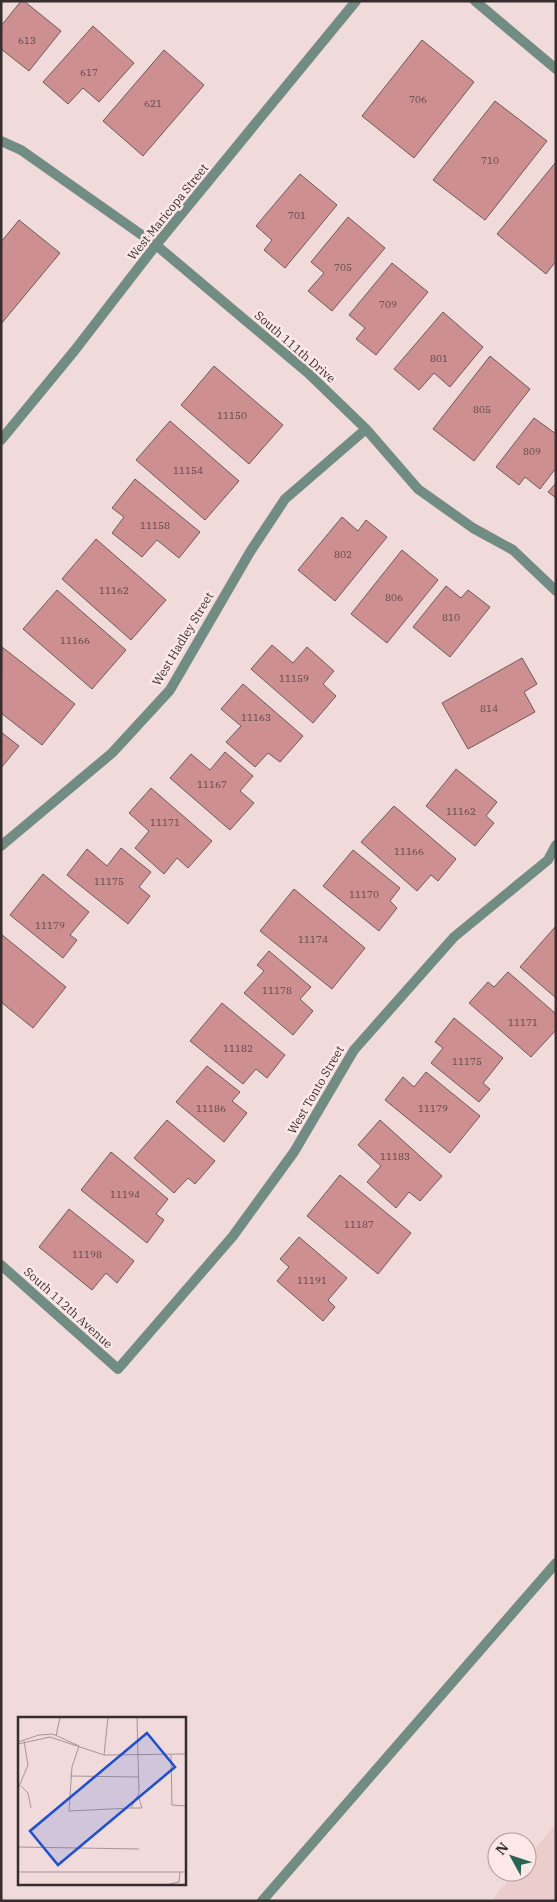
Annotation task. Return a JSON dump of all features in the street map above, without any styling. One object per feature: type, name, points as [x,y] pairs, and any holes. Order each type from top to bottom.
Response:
[{"type":"street","name":"West Maricopa Street","points":[[1,440],[356,1]]},
{"type":"street","points":[[475,1],[556,69]]},
{"type":"street","name":"South 111th Drive","points":[[1,141],[21,150],[156,246],[308,373],[366,429],[418,489],[473,528],[513,550],[556,591]]},
{"type":"street","name":"West Hadley Street","points":[[1,846],[112,753],[170,690],[250,552],[285,499],[366,429]]},
{"type":"street","name":"West Tonto Street","points":[[118,1369],[233,1236],[294,1152],[354,1050],[454,937],[548,860],[556,845]]},
{"type":"street","name":"South 112th Avenue","points":[[1,1265],[118,1369]]},
{"type":"street","points":[[262,1901],[556,1563]]},
{"type":"shaded area","points":[[556,1824],[556,1901],[491,1901],[507,1882],[537,1882],[537,1846]]},
{"type":"building","points":[[21,1],[24,1],[61,31],[29,71],[1,49],[1,26]]},
{"type":"building","points":[[93,26],[134,63],[99,102],[83,88],[68,104],[43,82]]},
{"type":"building","points":[[422,40],[474,82],[414,158],[362,116]]},
{"type":"building","points":[[164,50],[204,85],[143,156],[103,121]]},
{"type":"building","points":[[495,101],[547,141],[485,220],[433,180]]},
{"type":"building","points":[[556,162],[556,261],[546,274],[497,234]]},
{"type":"building","points":[[300,174],[337,205],[285,268],[264,250],[272,240],[256,226]]},
{"type":"building","points":[[348,217],[385,248],[332,311],[308,291],[324,273],[311,262]]},
{"type":"building","points":[[19,220],[60,253],[1,324],[1,242]]},
{"type":"building","points":[[392,263],[428,292],[376,355],[356,339],[365,328],[349,315]]},
{"type":"building","points":[[443,312],[483,347],[450,387],[434,373],[419,390],[394,369]]},
{"type":"building","points":[[490,356],[530,389],[474,461],[433,429]]},
{"type":"building","points":[[214,366],[283,425],[249,464],[181,405]]},
{"type":"building","points":[[534,418],[556,434],[556,468],[540,489],[525,477],[519,485],[496,467]]},
{"type":"building","points":[[170,421],[239,481],[205,520],[136,460]]},
{"type":"building","points":[[135,479],[200,532],[179,558],[157,540],[142,557],[112,533],[124,517],[112,508]]},
{"type":"building","points":[[556,483],[556,498],[548,492]]},
{"type":"building","points":[[342,517],[358,531],[366,520],[387,537],[335,601],[298,570]]},
{"type":"building","points":[[96,539],[166,600],[131,640],[62,579]]},
{"type":"building","points":[[402,550],[438,580],[387,643],[351,614]]},
{"type":"building","points":[[446,586],[461,598],[468,590],[490,607],[450,657],[413,627]]},
{"type":"building","points":[[57,590],[126,650],[92,689],[23,629]]},
{"type":"building","points":[[272,645],[293,663],[307,647],[334,671],[323,684],[336,696],[313,723],[251,669]]},
{"type":"building","points":[[2,647],[75,704],[42,745],[1,713]]},
{"type":"building","points":[[522,658],[537,684],[524,692],[535,712],[468,749],[442,703]]},
{"type":"building","points":[[243,684],[303,736],[280,762],[268,753],[255,767],[226,742],[241,726],[221,709]]},
{"type":"building","points":[[1,732],[19,746],[1,768]]},
{"type":"building","points":[[225,752],[253,776],[240,791],[254,803],[230,830],[170,778],[191,754],[210,770]]},
{"type":"building","points":[[456,769],[497,802],[486,816],[494,823],[475,846],[426,806]]},
{"type":"building","points":[[151,788],[212,841],[188,868],[177,858],[164,874],[135,848],[149,831],[129,813]]},
{"type":"building","points":[[394,806],[456,859],[438,881],[431,875],[417,891],[361,842]]},
{"type":"building","points":[[121,848],[151,872],[139,887],[150,896],[128,924],[67,875],[87,849],[107,866]]},
{"type":"building","points":[[353,850],[400,888],[390,901],[397,908],[379,931],[323,886]]},
{"type":"building","points":[[43,874],[89,912],[70,935],[77,940],[63,958],[10,915]]},
{"type":"building","points":[[294,889],[365,948],[332,989],[260,931]]},
{"type":"building","points":[[556,928],[556,998],[520,967]]},
{"type":"building","points":[[1,934],[66,987],[33,1028],[1,1002]]},
{"type":"building","points":[[269,951],[311,987],[300,999],[313,1011],[293,1035],[244,993],[264,971],[257,965]]},
{"type":"building","points":[[508,972],[556,1014],[556,1030],[531,1057],[469,1003],[488,982],[494,987]]},
{"type":"building","points":[[222,1003],[285,1055],[267,1078],[256,1069],[243,1084],[190,1041]]},
{"type":"building","points":[[454,1018],[503,1058],[483,1083],[490,1089],[479,1102],[431,1063],[443,1048],[435,1042]]},
{"type":"building","points":[[207,1066],[240,1092],[232,1101],[247,1113],[224,1142],[176,1102]]},
{"type":"building","points":[[426,1072],[480,1116],[450,1153],[385,1100],[403,1077],[414,1087]]},
{"type":"building","points":[[167,1120],[215,1161],[195,1184],[188,1178],[174,1193],[134,1158]]},
{"type":"building","points":[[380,1120],[442,1176],[420,1201],[409,1192],[396,1208],[367,1182],[381,1166],[358,1145]]},
{"type":"building","points":[[111,1152],[168,1199],[156,1214],[164,1220],[147,1243],[81,1190]]},
{"type":"building","points":[[340,1175],[411,1233],[378,1274],[307,1216]]},
{"type":"building","points":[[69,1209],[134,1261],[117,1283],[106,1273],[92,1290],[39,1247]]},
{"type":"building","points":[[299,1237],[347,1278],[328,1300],[335,1307],[323,1321],[277,1281],[289,1267],[280,1259]]}]
